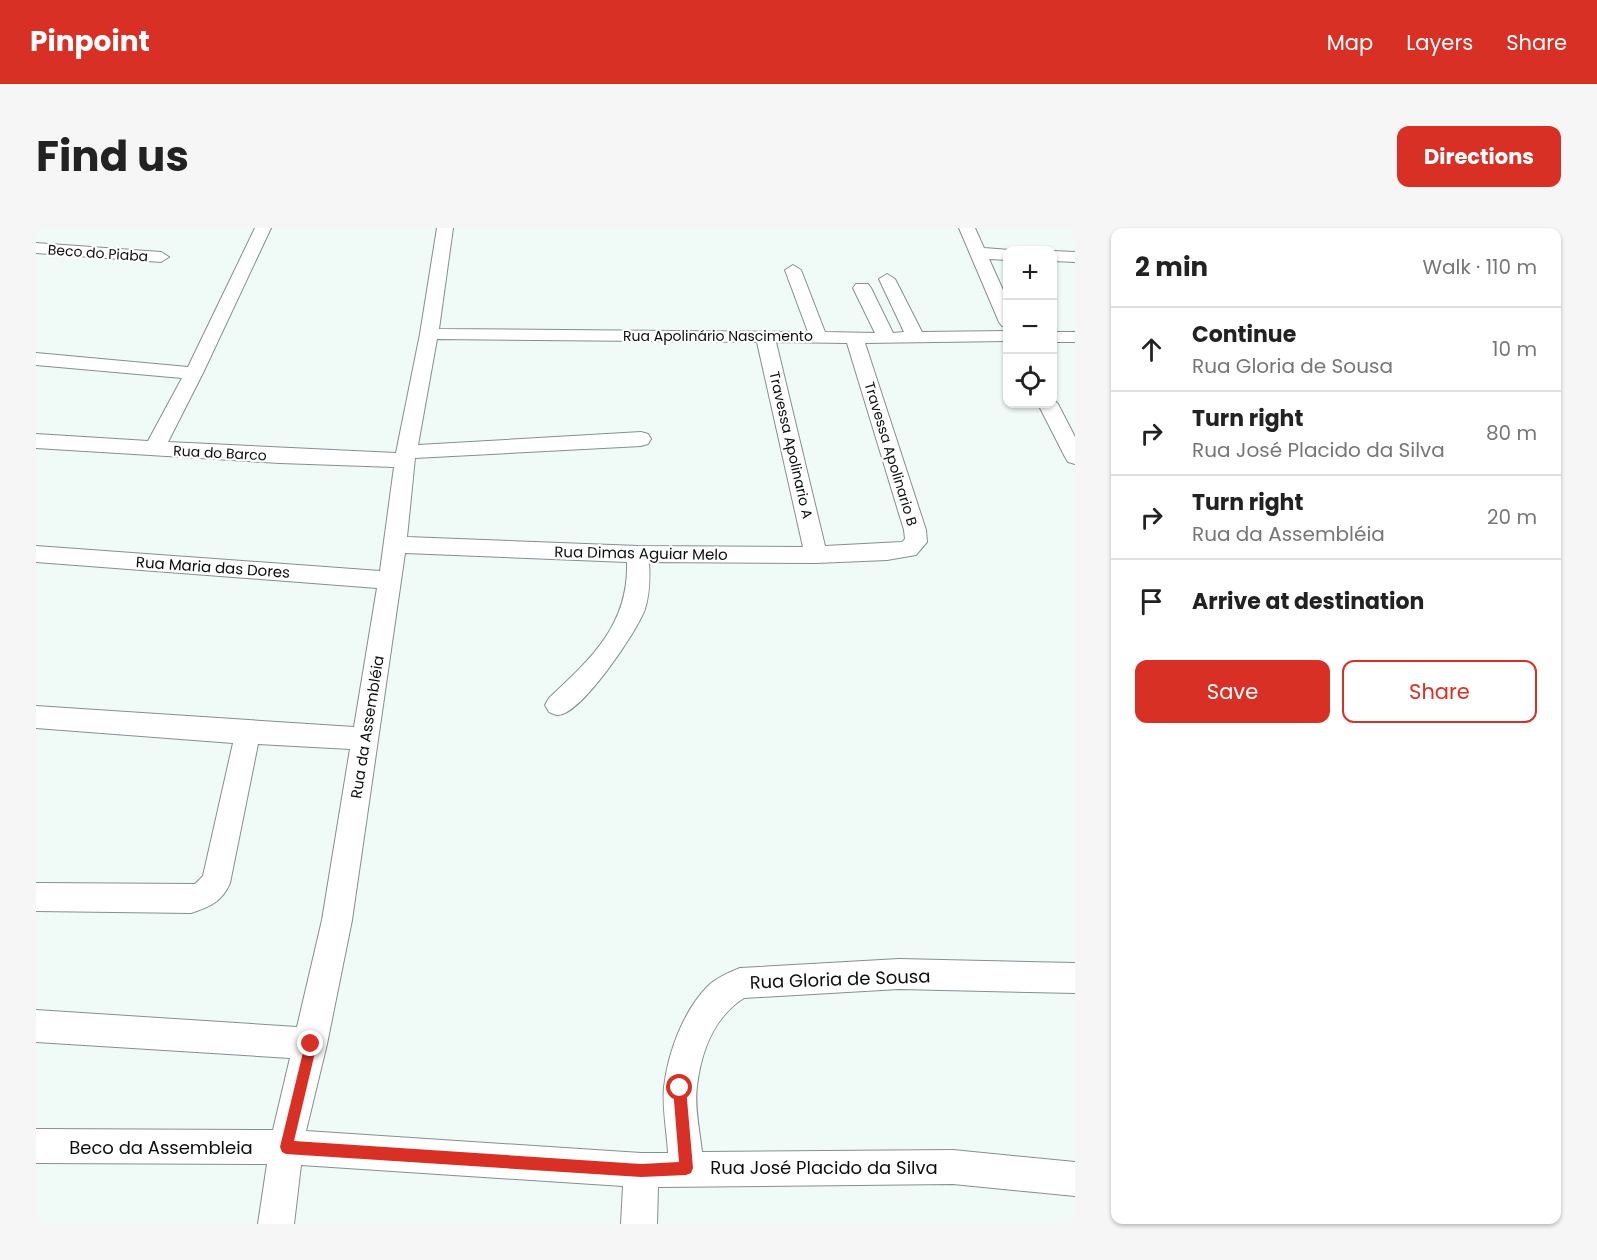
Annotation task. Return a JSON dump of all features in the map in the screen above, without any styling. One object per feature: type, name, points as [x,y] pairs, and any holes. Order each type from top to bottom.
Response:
[{"type":"street","points":[[154,449],[195,373],[263,228]]},
{"type":"street","name":"Rua da Assembléia","points":[[276,1224],[286,1147],[311,1044],[337,920],[396,545],[406,456],[429,334],[445,228]]},
{"type":"street","points":[[967,228],[1003,310]]},
{"type":"street","name":"Beco do Piaba","points":[[36,248],[161,257]]},
{"type":"street","points":[[979,254],[1003,255]]},
{"type":"street","points":[[1057,256],[1075,257]]},
{"type":"street","points":[[793,270],[818,336]]},
{"type":"street","points":[[887,279],[915,337]]},
{"type":"street","points":[[862,288],[887,338]]},
{"type":"street","name":"Rua Apolinário Nascimento","points":[[429,334],[887,338],[1003,336]]},
{"type":"street","name":"Travessa Apolinario A","points":[[765,336],[816,555]]},
{"type":"street","points":[[1057,336],[1075,337]]},
{"type":"street","name":"Travessa Apolinario B","points":[[854,337],[915,530],[916,542],[908,549],[887,552]]},
{"type":"street","points":[[36,360],[195,373]]},
{"type":"street","points":[[1050,408],[1075,457]]},
{"type":"street","name":"Rua do Barco","points":[[36,441],[154,449],[406,456],[641,439]]},
{"type":"street","name":"Rua Dimas Aguiar Melo","points":[[396,545],[638,554],[816,555],[887,552]]},
{"type":"street","name":"Rua Maria das Dores","points":[[36,554],[389,580]]},
{"type":"street","points":[[558,705],[600,665],[626,626],[638,591],[638,554]]},
{"type":"street","points":[[36,717],[248,734],[364,739]]},
{"type":"street","points":[[36,897],[191,899],[210,890],[216,883],[248,734]]},
{"type":"street","name":"Rua Gloria de Sousa","points":[[686,1168],[680,1088],[693,1033],[719,996],[740,983],[899,974],[1075,978]]},
{"type":"street","points":[[36,1026],[311,1044]]},
{"type":"street","name":"Beco da Assembleia","points":[[36,1146],[286,1147]]},
{"type":"street","name":"Rua José Placido da Silva","points":[[286,1147],[641,1170],[953,1167],[1075,1179]]},
{"type":"street","points":[[639,1224],[641,1170]]},
{"type":"route","points":[[311,1044],[286,1147],[641,1170],[686,1168],[680,1088]]}]
